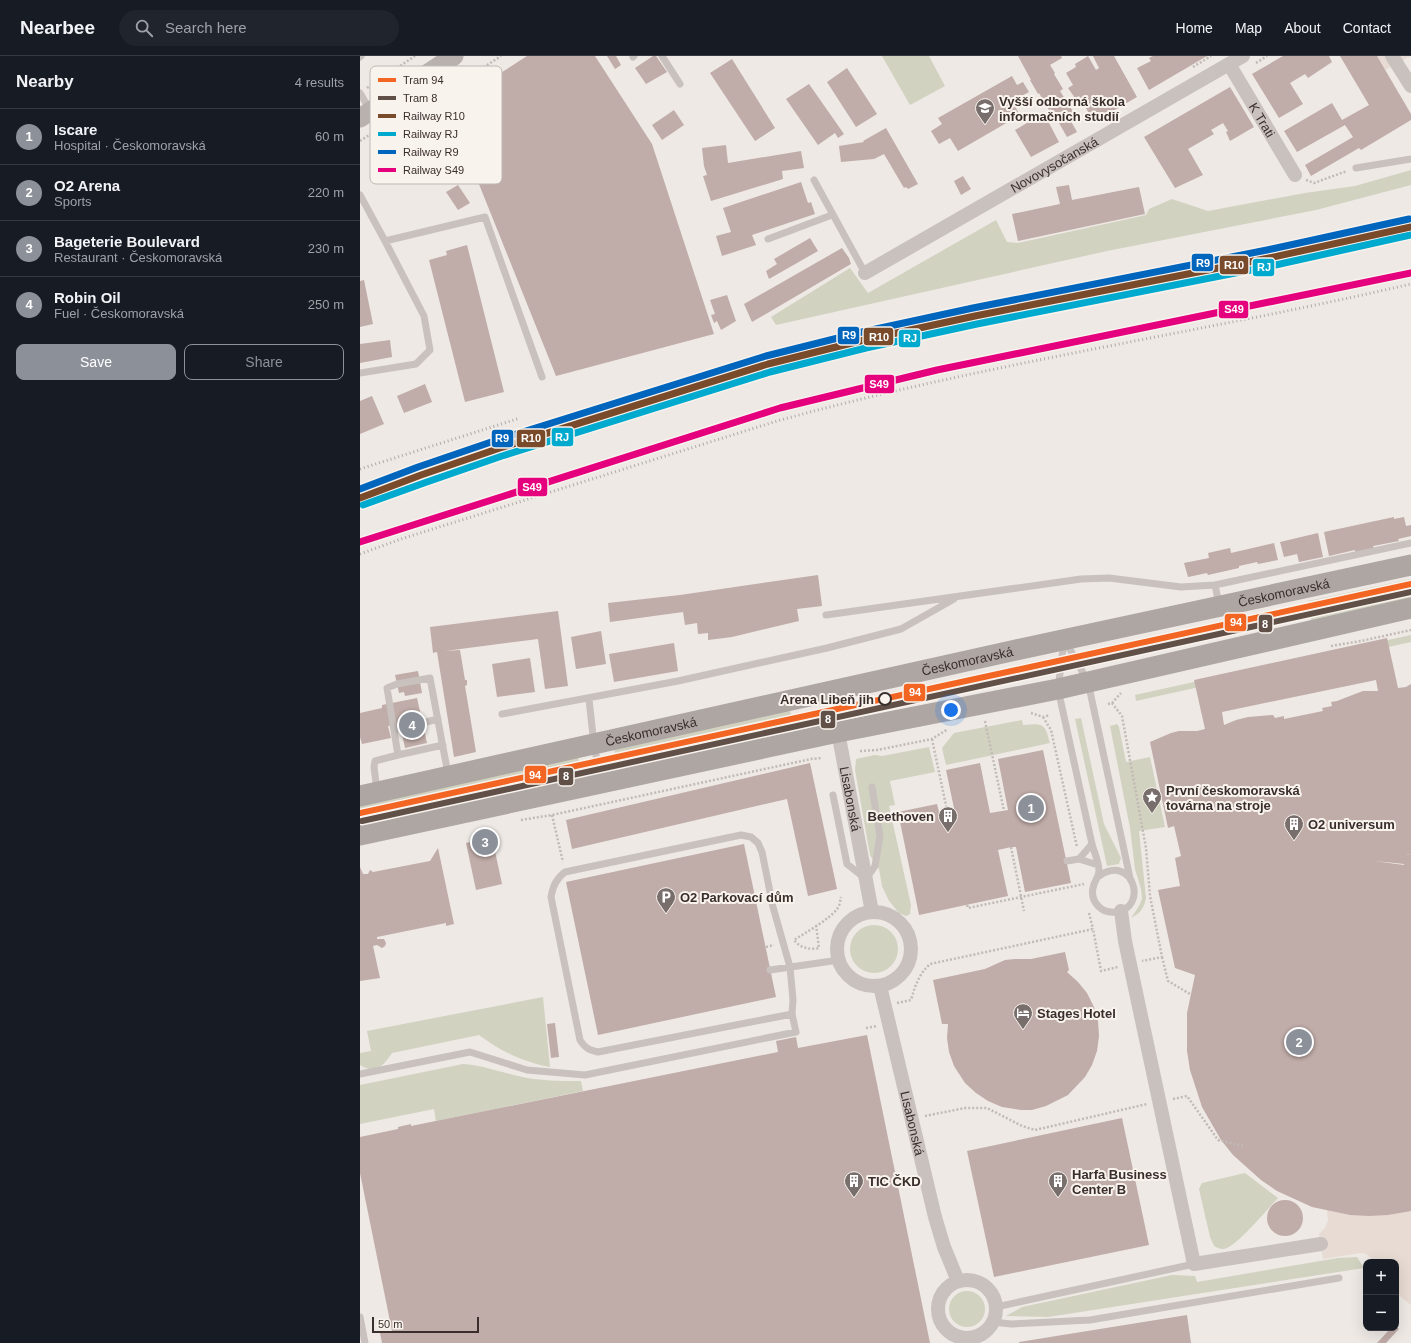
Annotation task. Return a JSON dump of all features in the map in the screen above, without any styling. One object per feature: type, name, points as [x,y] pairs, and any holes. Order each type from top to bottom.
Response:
[{"type":"main road","points":[[439,66],[454,56]]},
{"type":"main road","name":"Českomoravská","points":[[369,794],[1064,640],[1411,565]]},
{"type":"main road","points":[[360,835],[838,732],[1058,689],[1411,608]]},
{"type":"street","name":"Novovysočanská","points":[[865,273],[1243,56]]},
{"type":"street","points":[[1392,56],[1411,86]]},
{"type":"street","name":"K Trati","points":[[1230,64],[1295,175]]},
{"type":"street","name":"Lisabonská","points":[[838,732],[872,912]]},
{"type":"street","points":[[1121,911],[1125,941],[1194,1264],[1321,1244]]},
{"type":"street","points":[[872,912],[888,915],[902,924],[908,932],[911,942],[911,954],[908,965],[901,975],[892,982],[880,986],[870,986],[859,983],[847,974],[843,970],[839,960],[837,949],[838,938],[851,920],[861,914],[872,912]]},
{"type":"street","name":"Lisabonská","points":[[880,986],[886,1006],[911,1120],[935,1217],[944,1246],[958,1281]]},
{"type":"street","points":[[958,1281],[975,1281],[983,1285],[990,1291],[994,1298],[996,1307],[994,1322],[989,1329],[983,1334],[969,1341],[952,1335],[945,1330],[940,1323],[938,1315],[940,1298],[944,1291],[950,1285],[958,1281]]},
{"type":"lane","points":[[662,56],[680,84]]},
{"type":"lane","points":[[363,91],[365,115]]},
{"type":"lane","points":[[1356,168],[1408,158],[1411,159]]},
{"type":"lane","points":[[814,180],[865,273]]},
{"type":"lane","points":[[360,195],[424,316],[430,350],[416,364],[360,373]]},
{"type":"lane","points":[[768,239],[832,215]]},
{"type":"lane","points":[[385,240],[485,217],[542,377]]},
{"type":"lane","points":[[826,615],[1081,579],[1109,578],[1181,587],[1216,585],[1411,543]]},
{"type":"lane","points":[[1216,585],[1219,606]]},
{"type":"lane","points":[[502,714],[678,681],[827,648],[901,629],[957,597]]},
{"type":"lane","points":[[1064,640],[1088,682],[1130,878],[1135,888],[1133,900],[1126,909],[1115,913],[1104,911],[1096,903],[1093,897],[1093,886],[1098,876],[1098,865],[1058,689],[1064,640]]},
{"type":"lane","points":[[398,755],[387,688],[397,684],[430,678],[449,777]]},
{"type":"lane","points":[[590,698],[594,744],[601,783]]},
{"type":"lane","points":[[394,730],[438,719]]},
{"type":"lane","points":[[369,794],[375,761],[443,745]]},
{"type":"lane","points":[[833,795],[847,864],[866,879],[874,866],[880,836],[872,787]]},
{"type":"lane","points":[[360,1074],[470,1052],[527,1070],[585,1076],[796,1032],[792,1014],[793,1000],[790,966],[773,907],[762,852],[758,843],[751,837],[741,835],[565,872],[558,877],[553,887],[551,897],[580,1040],[584,1047],[589,1051],[598,1052],[792,1014]]},
{"type":"lane","points":[[1080,858],[1092,844]]},
{"type":"lane","points":[[1067,861],[1080,858],[1098,865]]},
{"type":"lane","points":[[1098,876],[1104,872],[1118,870],[1125,873],[1130,878]]},
{"type":"lane","points":[[770,970],[839,960]]},
{"type":"lane","points":[[996,1307],[1194,1264]]},
{"type":"lane","points":[[994,1322],[1012,1324],[1090,1320],[1339,1278]]},
{"type":"lane","points":[[360,1317],[365,1343]]},
{"type":"path","points":[[400,66],[415,56]]},
{"type":"path","points":[[486,66],[501,56]]},
{"type":"path","points":[[360,141],[370,135]]},
{"type":"path","points":[[1295,175],[1314,183],[1356,168]]},
{"type":"path","points":[[1112,703],[1122,716],[1146,848],[1150,896],[1168,982],[1190,994]]},
{"type":"path","points":[[1029,712],[1043,716],[1050,715]]},
{"type":"path","points":[[1043,716],[1051,730],[1080,858],[1085,891]]},
{"type":"path","points":[[992,720],[985,721],[1004,811]]},
{"type":"path","points":[[860,751],[877,750],[932,739],[947,730],[955,728]]},
{"type":"path","points":[[932,739],[948,814]]},
{"type":"path","points":[[521,820],[552,815],[803,760],[822,758]]},
{"type":"path","points":[[552,815],[565,872]]},
{"type":"path","points":[[1011,848],[1024,911]]},
{"type":"path","points":[[967,905],[968,908],[1084,883]]},
{"type":"path","points":[[816,925],[819,948],[811,949],[796,943],[794,940],[838,908],[841,897]]},
{"type":"path","points":[[1088,906],[1101,971],[1162,957]]},
{"type":"path","points":[[886,1006],[911,1000],[923,970],[930,964],[1093,929]]},
{"type":"path","points":[[911,1120],[965,1108],[988,1108],[1022,1126],[1035,1130],[1187,1096],[1218,1140],[1244,1146]]},
{"type":"green space","points":[[882,56],[929,56],[945,86],[910,105]]},
{"type":"green space","points":[[1411,170],[1411,185],[1316,210],[1107,251],[776,325],[771,317],[850,268],[868,293],[996,220],[1007,242],[1018,243],[1146,215],[1149,209],[1172,199],[1208,211],[1305,193],[1355,186]]},
{"type":"green space","points":[[1411,579],[1411,598],[1311,622],[1308,601]]},
{"type":"green space","points":[[1411,635],[1411,642],[1366,652],[1365,645]]},
{"type":"green space","points":[[1212,678],[1213,684],[1136,701],[1135,695]]},
{"type":"green space","points":[[790,710],[794,730],[619,768],[614,749]]},
{"type":"green space","points":[[1081,718],[1104,824],[1121,858],[1119,864],[1107,866],[1075,719]]},
{"type":"green space","points":[[1022,720],[1023,725],[1035,724],[1045,728],[1050,743],[946,765],[942,748],[954,733]]},
{"type":"green space","points":[[1117,724],[1119,727],[1126,762],[1150,757],[1165,827],[1139,831],[1146,898],[1141,910],[1131,918],[1142,899],[1141,889],[1135,869],[1130,828],[1110,726]]},
{"type":"green space","points":[[929,747],[935,772],[890,781],[895,805],[889,806],[911,905],[910,914],[906,916],[899,913],[889,901],[882,886],[879,869],[870,855],[855,770],[856,759],[875,755],[882,756]]},
{"type":"green space","points":[[578,757],[582,776],[360,825],[360,805]]},
{"type":"green space","points":[[874,925],[883,927],[891,932],[896,940],[898,949],[896,958],[891,966],[883,971],[874,973],[865,971],[857,966],[852,958],[850,949],[852,940],[857,932],[865,927]]},
{"type":"green space","points":[[543,997],[550,1067],[531,1063],[513,1056],[479,1035],[392,1053],[379,1068],[370,1069],[360,1065],[360,1053],[371,1051],[367,1031]]},
{"type":"green space","points":[[463,1064],[526,1078],[557,1081],[581,1081],[583,1091],[436,1121],[434,1109],[360,1124],[360,1085]]},
{"type":"green space","points":[[1245,1173],[1278,1198],[1243,1236],[1228,1247],[1223,1249],[1219,1248],[1214,1246],[1210,1237],[1199,1189],[1202,1183]]},
{"type":"green space","points":[[1357,1257],[1363,1268],[1048,1317],[1006,1316],[1022,1307],[1172,1275],[1195,1276],[1197,1282],[1338,1258]]},
{"type":"green space","points":[[970,1291],[980,1296],[984,1302],[984,1316],[980,1322],[974,1326],[964,1327],[954,1322],[950,1316],[949,1306],[954,1296],[960,1292]]},
{"type":"shaded area","points":[[1377,56],[1411,56],[1385,70]]},
{"type":"shaded area","points":[[1327,1210],[1350,1215],[1411,1211],[1411,1305],[1399,1295],[1399,1259],[1372,1259],[1366,1254],[1361,1253],[1323,1259],[1319,1234],[1325,1228],[1328,1221]]},
{"type":"building","points":[[527,56],[595,56],[652,144],[714,334],[556,376],[479,184],[502,184],[502,72]]},
{"type":"building","points":[[607,56],[616,56],[621,65],[615,69]]},
{"type":"building","points":[[653,56],[656,56],[667,72],[646,84],[635,68]]},
{"type":"building","points":[[1018,56],[1061,56],[1062,58],[1050,65],[1063,89],[1060,91],[1074,113],[1068,116],[1077,132],[1067,137],[1051,109],[1049,110],[1039,93],[1038,94]]},
{"type":"building","points":[[1088,56],[1096,70],[1099,68],[1093,56],[1114,56],[1137,97],[1094,122],[1079,96],[1075,98],[1068,88],[1073,85],[1066,73],[1076,67],[1075,64]]},
{"type":"building","points":[[1153,56],[1207,56],[1149,90],[1137,68],[1151,61],[1149,58]]},
{"type":"building","points":[[1283,56],[1329,56],[1332,62],[1308,78],[1305,74],[1290,83],[1303,104],[1279,118],[1252,74]]},
{"type":"building","points":[[1340,56],[1377,56],[1411,114],[1411,120],[1361,150],[1359,148],[1311,176],[1305,165],[1353,137],[1345,125],[1297,152],[1284,131],[1332,103],[1342,120],[1369,105]]},
{"type":"building","points":[[732,59],[775,128],[755,141],[710,73]]},
{"type":"building","points":[[847,68],[877,114],[856,127],[827,82]]},
{"type":"building","points":[[1012,76],[1017,85],[1023,82],[1029,92],[1012,101],[1020,115],[958,151],[950,138],[939,144],[931,131],[942,124],[938,118]]},
{"type":"building","points":[[809,84],[844,134],[838,138],[835,133],[818,145],[786,99]]},
{"type":"building","points":[[1230,87],[1254,127],[1230,141],[1226,132],[1228,131],[1223,123],[1211,130],[1214,134],[1188,149],[1203,175],[1175,188],[1144,137]]},
{"type":"building","points":[[674,110],[684,125],[662,140],[652,125]]},
{"type":"building","points":[[1042,114],[1049,123],[1059,142],[1031,157],[1015,130]]},
{"type":"building","points":[[886,128],[918,184],[908,189],[906,187],[904,188],[884,154],[874,159],[841,162],[839,146],[864,142],[863,141]]},
{"type":"building","points":[[726,145],[728,163],[801,151],[804,168],[782,171],[783,179],[711,201],[703,176],[707,175],[704,166],[702,148]]},
{"type":"building","points":[[963,176],[971,189],[961,195],[954,181]]},
{"type":"building","points":[[801,182],[808,203],[811,202],[815,214],[752,235],[756,245],[722,256],[716,236],[731,232],[723,208]]},
{"type":"building","points":[[458,185],[470,203],[458,210],[446,192]]},
{"type":"building","points":[[1069,185],[1072,200],[1139,187],[1145,214],[1018,241],[1012,214],[1060,204],[1056,187]]},
{"type":"building","points":[[810,238],[818,251],[769,279],[766,271],[777,264],[774,259]]},
{"type":"building","points":[[467,245],[504,392],[465,402],[429,260],[447,255],[446,251]]},
{"type":"building","points":[[842,248],[851,264],[752,322],[744,304]]},
{"type":"building","points":[[364,280],[373,324],[360,327],[360,281]]},
{"type":"building","points":[[727,295],[736,321],[721,330],[717,321],[714,323],[711,315],[715,314],[710,300]]},
{"type":"building","points":[[390,340],[392,357],[360,363],[360,344]]},
{"type":"building","points":[[425,384],[432,402],[404,413],[397,396]]},
{"type":"building","points":[[372,396],[384,424],[360,434],[360,401]]},
{"type":"building","points":[[1394,517],[1394,519],[1404,517],[1406,526],[1411,525],[1411,536],[1398,539],[1399,541],[1373,546],[1374,549],[1355,553],[1355,550],[1329,556],[1324,532]]},
{"type":"building","points":[[1318,533],[1323,557],[1299,562],[1297,554],[1284,557],[1280,542]]},
{"type":"building","points":[[1274,543],[1278,560],[1258,564],[1257,562],[1208,575],[1207,573],[1188,577],[1184,563],[1209,558],[1208,553],[1230,548],[1231,553]]},
{"type":"building","points":[[818,575],[822,606],[797,609],[799,621],[732,637],[708,640],[708,633],[698,634],[697,623],[685,625],[683,612],[610,622],[608,603],[680,595]]},
{"type":"building","points":[[558,611],[568,686],[545,689],[538,639],[445,651],[460,650],[465,680],[467,680],[467,685],[465,686],[476,752],[454,757],[437,652],[433,653],[430,627]]},
{"type":"building","points":[[601,631],[606,664],[576,669],[571,637]]},
{"type":"building","points":[[1387,638],[1398,688],[1406,687],[1411,684],[1411,1211],[1388,1215],[1350,1215],[1312,1207],[1277,1191],[1261,1180],[1233,1155],[1221,1140],[1202,1107],[1190,1070],[1187,1051],[1187,1013],[1195,975],[1175,968],[1158,890],[1180,886],[1175,858],[1181,856],[1174,826],[1168,828],[1150,742],[1179,731],[1197,731],[1205,729],[1194,680]],"holes":[[[1376,680],[1378,691],[1363,691],[1331,702],[1332,706],[1322,708],[1323,711],[1284,719],[1284,716],[1275,718],[1273,715],[1248,717],[1224,725],[1222,712]],[[1374,861],[1404,864],[1404,865]]]},
{"type":"building","points":[[674,643],[678,671],[614,682],[609,654]]},
{"type":"building","points":[[530,658],[535,692],[497,697],[492,664]]},
{"type":"building","points":[[418,671],[422,693],[405,696],[404,692],[399,693],[395,675]]},
{"type":"building","points":[[417,698],[427,743],[405,748],[400,724],[388,726],[391,738],[362,744],[360,737],[360,713],[382,708],[382,705]]},
{"type":"building","points":[[1043,750],[1071,883],[1025,892],[1016,847],[1011,847],[998,850],[1008,896],[919,915],[898,812],[937,804],[940,816],[955,813],[946,770],[980,763],[990,813],[1008,810],[998,759]]},
{"type":"building","points":[[810,763],[837,889],[808,896],[787,799],[572,849],[566,820]]},
{"type":"building","points":[[492,837],[502,884],[476,890],[466,843]]},
{"type":"building","name":"O2 Parkovací dům","points":[[744,844],[776,997],[598,1035],[566,882]]},
{"type":"building","points":[[438,848],[454,924],[446,926],[446,923],[377,937],[377,939],[384,939],[386,943],[382,948],[377,945],[373,946],[380,978],[360,981],[360,867],[363,874],[368,874],[370,870],[373,872],[430,861]]},
{"type":"building","name":"Stages Hotel","points":[[1065,952],[1069,970],[1067,972],[1087,993],[1094,1007],[1098,1021],[1099,1036],[1097,1051],[1092,1065],[1085,1077],[1068,1095],[1046,1106],[1032,1110],[1021,1110],[1002,1107],[988,1101],[965,1083],[954,1066],[949,1052],[947,1038],[948,1024],[942,1024],[933,980],[985,969],[1005,960],[1031,959]]},
{"type":"building","points":[[555,1023],[559,1057],[551,1058],[547,1024]]},
{"type":"building","points":[[867,1035],[930,1343],[382,1343],[380,1333],[392,1331],[360,1173],[360,1137],[398,1129],[398,1127],[411,1124],[411,1126],[778,1052],[776,1041],[796,1037],[798,1048]]},
{"type":"building","name":"Harfa Business Center B","points":[[1122,1118],[1149,1245],[994,1277],[967,1151]]},
{"type":"building","points":[[1289,1200],[1298,1205],[1302,1211],[1302,1225],[1298,1231],[1289,1236],[1281,1236],[1272,1231],[1268,1225],[1267,1214],[1272,1205],[1278,1201]]},
{"type":"building","points":[[1187,1315],[1191,1343],[1019,1343],[1019,1342]]},
{"type":"building","points":[[1388,1331],[1397,1331],[1386,1343],[1377,1343]]},
{"type":"railway","points":[[360,554],[401,539],[777,421],[856,400],[1014,365],[1332,302],[1411,284]]},
{"type":"railway","points":[[360,469],[520,418]]},
{"type":"tram line","name":"94","points":[[360,813],[1411,584]]},
{"type":"tram line","name":"8","points":[[362,821],[1411,592]]},
{"type":"rail line","name":"R9","points":[[360,489],[497,440],[766,356],[862,332],[973,308],[1267,250],[1409,219]]},
{"type":"rail line","name":"R10","points":[[360,498],[500,448],[768,364],[864,340],[975,316],[1269,258],[1411,227]]},
{"type":"rail line","name":"RJ","points":[[363,505],[502,456],[770,372],[866,348],[977,324],[1271,266],[1411,235]]},
{"type":"rail line","name":"S49","points":[[360,542],[780,408],[937,370],[1411,273]]},
{"type":"place","name":"Vyšší odborná škola informačních studií","points":[[985,125]]},
{"type":"place","name":"Arena Libeň jih","points":[[885,699]]},
{"type":"place","name":"Robin Oil","points":[[412,725]]},
{"type":"place","name":"Iscare","points":[[1031,808]]},
{"type":"place","name":"První českomoravská továrna na stroje","points":[[1152,814]]},
{"type":"place","name":"Beethoven","points":[[948,833]]},
{"type":"place","name":"O2 universum","points":[[1294,841]]},
{"type":"place","name":"Bageterie Boulevard","points":[[485,842]]},
{"type":"place","name":"O2 Parkovací dům","points":[[666,914]]},
{"type":"place","name":"Stages Hotel","points":[[1023,1030]]},
{"type":"place","name":"O2 Arena","points":[[1299,1042]]},
{"type":"place","name":"TIC ČKD","points":[[854,1198]]},
{"type":"place","name":"Harfa Business Center B","points":[[1058,1198]]}]
